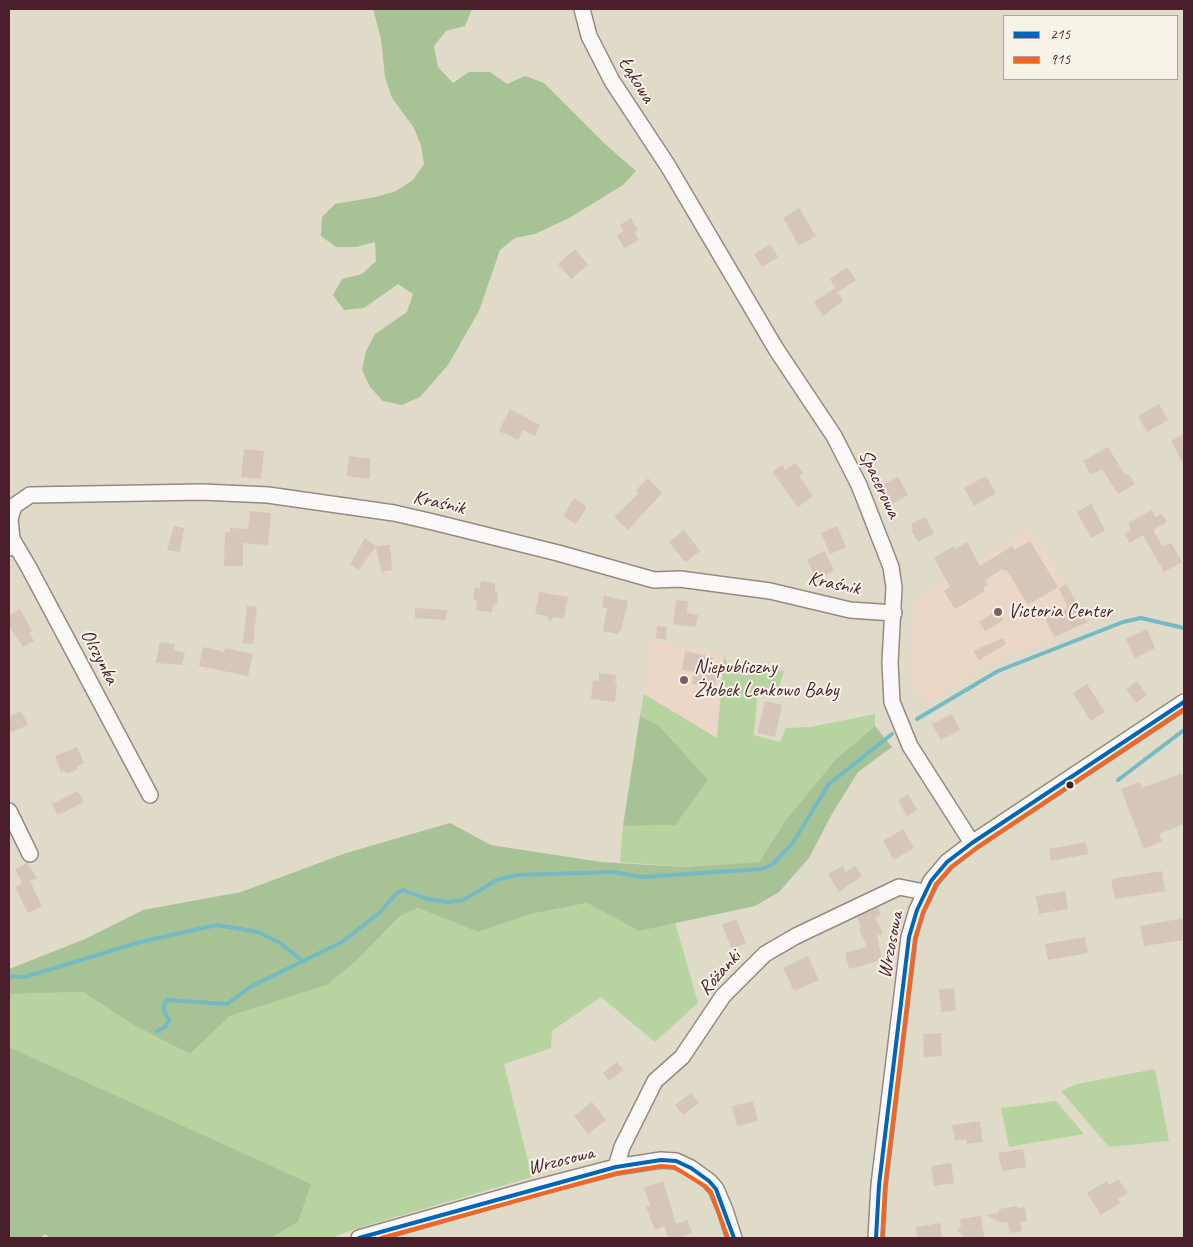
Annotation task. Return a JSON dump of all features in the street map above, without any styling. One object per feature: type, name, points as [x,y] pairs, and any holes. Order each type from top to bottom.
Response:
[{"type":"street","name":"Łąkowa","points":[[582,9],[589,36],[599,58],[668,166]]},
{"type":"street","name":"Spacerowa","points":[[668,166],[776,349],[834,436],[859,485],[891,567],[894,587],[894,613],[890,685],[901,727],[922,768],[972,843]]},
{"type":"street","name":"Kraśnik","points":[[10,543],[10,519],[14,506],[30,495],[202,492],[268,495],[394,513],[558,552],[654,580],[680,579],[770,591],[850,610],[894,613]]},
{"type":"street","name":"Olszynka","points":[[10,543],[28,566],[150,795]]},
{"type":"street","name":"Wrzosowa","points":[[876,1238],[880,1175],[909,937],[924,892],[940,870],[972,843],[1184,702]]},
{"type":"street","points":[[9,811],[30,854]]},
{"type":"street","name":"Różanki","points":[[616,1167],[622,1147],[655,1081],[682,1057],[722,996],[765,954],[796,936],[900,887],[924,892]]},
{"type":"street","name":"Wrzosowa","points":[[359,1238],[446,1212],[616,1167],[661,1160],[676,1161],[691,1168],[716,1189],[726,1210],[734,1238]]},
{"type":"shaded area","name":"Victoria Center","points":[[1031,528],[1091,624],[984,666],[934,700],[913,693],[912,601]]},
{"type":"shaded area","name":"Niepubliczny Żłobek Lenkowo Baby","points":[[652,641],[724,655],[717,739],[644,694]]},
{"type":"green space","points":[[373,9],[472,9],[465,26],[446,31],[434,46],[438,67],[453,83],[469,72],[490,72],[507,84],[525,76],[544,83],[605,144],[636,171],[623,185],[571,217],[535,234],[515,238],[500,250],[479,311],[448,365],[420,397],[402,405],[383,401],[370,387],[362,370],[366,351],[375,334],[407,312],[413,294],[398,284],[364,308],[344,310],[333,295],[342,279],[362,274],[376,261],[375,242],[356,247],[336,247],[321,236],[322,217],[335,204],[376,197],[396,191],[413,180],[424,164],[421,145],[414,128],[392,98],[385,77],[381,39]]},
{"type":"green space","points":[[724,655],[727,663],[784,671],[777,694],[758,689],[754,735],[780,742],[786,728],[810,727],[875,714],[875,726],[835,760],[785,821],[759,862],[683,867],[620,862],[623,826],[675,825],[658,726],[640,716],[644,694],[717,738]]},
{"type":"green space","points":[[640,716],[658,725],[708,780],[675,825],[623,826]]},
{"type":"green space","points":[[875,726],[892,747],[858,772],[832,814],[809,858],[779,892],[755,906],[639,931],[587,903],[531,914],[478,932],[418,908],[400,916],[357,960],[327,985],[230,1016],[190,1054],[135,1026],[83,992],[9,994],[9,969],[85,939],[143,910],[241,892],[346,853],[450,823],[491,845],[601,862],[683,867],[759,862],[785,821],[835,760]]},
{"type":"green space","points":[[587,903],[639,931],[675,922],[698,1003],[655,1042],[601,997],[552,1031],[551,1048],[504,1064],[532,1177],[355,1229],[331,1238],[271,1238],[298,1222],[310,1184],[9,1047],[9,994],[83,992],[135,1026],[190,1054],[230,1016],[327,985],[357,960],[400,916],[418,908],[478,932],[531,914]]},
{"type":"green space","points":[[9,1047],[311,1184],[298,1222],[271,1238],[50,1238],[45,1234],[40,1238],[9,1238]]},
{"type":"green space","points":[[1155,1069],[1169,1141],[1109,1147],[1061,1091],[1077,1084]]},
{"type":"green space","points":[[1056,1101],[1084,1134],[1009,1147],[1001,1108]]},
{"type":"building","points":[[799,208],[816,236],[799,246],[783,218]]},
{"type":"building","points":[[631,218],[638,230],[634,232],[639,240],[624,248],[617,235],[624,231],[620,225]]},
{"type":"building","points":[[770,244],[778,257],[762,267],[754,254]]},
{"type":"building","points":[[575,249],[588,265],[571,279],[558,264]]},
{"type":"building","points":[[847,267],[856,280],[838,292],[830,279]]},
{"type":"building","points":[[835,288],[843,301],[823,316],[814,302]]},
{"type":"building","points":[[1159,404],[1168,420],[1147,432],[1138,416]]},
{"type":"building","points":[[510,409],[540,425],[535,436],[523,430],[518,440],[499,431]]},
{"type":"building","points":[[1184,434],[1184,465],[1171,441]]},
{"type":"building","points":[[1108,447],[1125,475],[1128,474],[1135,484],[1118,494],[1102,469],[1091,475],[1083,461]]},
{"type":"building","points":[[244,449],[264,451],[261,479],[241,477]]},
{"type":"building","points":[[349,456],[370,459],[370,479],[347,476]]},
{"type":"building","points":[[795,463],[803,473],[799,476],[813,496],[798,507],[772,472],[782,465],[785,470]]},
{"type":"building","points":[[986,476],[996,493],[974,506],[964,488]]},
{"type":"building","points":[[898,477],[908,495],[892,504],[882,485]]},
{"type":"building","points":[[648,478],[662,493],[628,530],[614,517],[639,493],[636,490]]},
{"type":"building","points":[[574,498],[587,507],[576,524],[563,516]]},
{"type":"building","points":[[1091,504],[1105,530],[1091,538],[1077,512]]},
{"type":"building","points":[[1152,510],[1155,517],[1162,514],[1167,522],[1153,530],[1163,547],[1171,543],[1182,562],[1164,572],[1143,535],[1130,543],[1124,534],[1131,530],[1128,523]]},
{"type":"building","points":[[250,511],[271,513],[268,545],[243,543],[243,566],[224,566],[225,532],[230,532],[230,528],[248,529]]},
{"type":"building","points":[[925,517],[934,533],[918,542],[911,530],[913,529],[911,524]]},
{"type":"building","points":[[174,526],[184,528],[180,552],[167,550]]},
{"type":"building","points":[[837,526],[846,547],[830,554],[821,533]]},
{"type":"building","points":[[684,530],[700,551],[685,562],[669,542]]},
{"type":"building","points":[[365,538],[376,546],[359,570],[350,564]]},
{"type":"building","points":[[1030,541],[1058,587],[1028,605],[1007,570],[1004,571],[1002,569],[985,580],[988,585],[983,588],[985,591],[955,609],[944,591],[950,587],[934,558],[954,546],[955,549],[967,542],[980,566],[1012,546],[1015,550]]},
{"type":"building","points":[[390,545],[392,570],[381,572],[376,546]]},
{"type":"building","points":[[825,551],[834,571],[816,579],[807,559]]},
{"type":"building","points":[[481,581],[495,583],[495,591],[498,592],[497,605],[493,604],[492,612],[476,610],[477,600],[473,599],[475,587],[480,588]]},
{"type":"building","points":[[1066,584],[1088,622],[1054,637],[1045,618],[1068,608],[1059,588]]},
{"type":"building","points":[[539,592],[568,597],[564,619],[554,617],[550,621],[547,616],[535,614]]},
{"type":"building","points":[[604,596],[628,601],[621,631],[618,634],[603,631],[607,608],[602,607]]},
{"type":"building","points":[[676,600],[688,601],[687,613],[698,615],[696,627],[673,624]]},
{"type":"building","points":[[247,606],[257,607],[253,644],[243,643]]},
{"type":"building","points":[[415,608],[447,610],[446,620],[415,618]]},
{"type":"building","points":[[20,609],[32,631],[29,633],[34,641],[23,647],[9,626],[9,615]]},
{"type":"building","points":[[998,610],[1004,620],[985,631],[979,622]]},
{"type":"building","points":[[657,626],[667,627],[666,640],[656,638]]},
{"type":"building","points":[[1147,629],[1155,648],[1135,658],[1126,639]]},
{"type":"building","points":[[1003,638],[1006,644],[979,660],[973,651]]},
{"type":"building","points":[[160,642],[175,644],[174,650],[185,653],[182,665],[156,663]]},
{"type":"building","points":[[203,647],[224,652],[225,648],[253,654],[248,676],[199,666]]},
{"type":"building","points":[[685,651],[713,657],[711,671],[717,672],[715,687],[692,684],[694,672],[682,670]]},
{"type":"building","points":[[599,673],[616,675],[615,702],[591,699],[593,680],[599,681]]},
{"type":"building","points":[[1137,681],[1147,695],[1136,703],[1126,689]]},
{"type":"building","points":[[1087,684],[1105,712],[1091,721],[1073,693]]},
{"type":"building","points":[[765,701],[782,705],[775,737],[757,733]]},
{"type":"building","points":[[21,711],[28,725],[9,733],[9,717]]},
{"type":"building","points":[[952,714],[960,730],[941,740],[932,724]]},
{"type":"building","points":[[77,747],[84,763],[77,766],[78,769],[66,774],[65,771],[61,772],[55,756]]},
{"type":"building","points":[[1182,773],[1184,781],[1184,824],[1159,834],[1162,841],[1144,849],[1121,789],[1140,782],[1142,788]]},
{"type":"building","points":[[78,791],[84,802],[58,815],[52,804]]},
{"type":"building","points":[[908,794],[917,810],[907,816],[898,800]]},
{"type":"building","points":[[903,829],[914,848],[894,860],[883,841]]},
{"type":"building","points":[[1086,842],[1088,854],[1051,861],[1049,849]]},
{"type":"building","points":[[27,863],[37,878],[30,881],[42,906],[28,913],[15,887],[22,883],[15,869]]},
{"type":"building","points":[[843,866],[846,872],[855,866],[862,876],[839,892],[828,874]]},
{"type":"building","points":[[1162,871],[1165,891],[1115,899],[1111,879]]},
{"type":"building","points":[[1065,891],[1068,909],[1039,914],[1036,896]]},
{"type":"building","points":[[878,907],[881,915],[875,918],[883,933],[877,936],[882,960],[849,969],[845,953],[867,947],[859,929],[861,927],[857,917]]},
{"type":"building","points":[[1184,918],[1184,940],[1144,946],[1140,926]]},
{"type":"building","points":[[736,919],[746,943],[732,949],[722,925]]},
{"type":"building","points":[[1085,937],[1088,953],[1048,960],[1045,944]]},
{"type":"building","points":[[808,956],[819,980],[794,991],[783,968]]},
{"type":"building","points":[[954,988],[956,1011],[941,1012],[939,989]]},
{"type":"building","points":[[941,1033],[942,1056],[924,1057],[923,1034]]},
{"type":"building","points":[[617,1062],[623,1070],[609,1081],[603,1073]]},
{"type":"building","points":[[691,1093],[699,1103],[683,1115],[675,1105]]},
{"type":"building","points":[[753,1101],[758,1121],[737,1126],[732,1106]]},
{"type":"building","points":[[592,1102],[606,1120],[588,1134],[574,1116]]},
{"type":"building","points":[[980,1121],[983,1142],[967,1144],[966,1139],[955,1141],[952,1125]]},
{"type":"building","points":[[1023,1149],[1026,1167],[1002,1171],[998,1153]]},
{"type":"building","points":[[951,1163],[954,1183],[934,1186],[931,1166]]},
{"type":"building","points":[[1118,1179],[1128,1193],[1118,1199],[1120,1203],[1101,1215],[1087,1193],[1107,1181],[1109,1185]]},
{"type":"building","points":[[663,1181],[676,1224],[687,1220],[692,1233],[678,1238],[669,1238],[664,1226],[655,1230],[646,1207],[650,1205],[644,1188]]},
{"type":"building","points":[[1017,1206],[1018,1208],[1025,1207],[1027,1221],[1020,1222],[1022,1231],[1010,1233],[1008,1222],[1001,1223],[986,1215],[999,1213],[999,1209]]},
{"type":"building","points":[[981,1216],[984,1237],[966,1238],[957,1230],[961,1226],[960,1219]]},
{"type":"building","points":[[940,1223],[942,1237],[917,1238],[916,1227]]},
{"type":"waterway","points":[[917,719],[998,671],[1123,622],[1141,618],[1184,628]]},
{"type":"waterway","points":[[1118,780],[1184,730]]},
{"type":"waterway","points":[[157,1031],[165,1027],[169,1020],[163,1008],[167,1000],[227,1004],[250,987],[342,942],[379,913],[397,893],[403,890],[427,899],[448,902],[463,900],[497,880],[517,875],[613,872],[642,877],[762,869],[773,864],[792,844],[829,784],[892,734]]},
{"type":"waterway","points":[[9,976],[25,977],[140,942],[217,925],[258,932],[280,943],[304,962]]},
{"type":"transit line","name":"215","points":[[876,1238],[879,1185],[909,937],[917,910],[931,881],[947,862],[972,843],[1184,702]]},
{"type":"transit line","name":"915","points":[[882,1238],[885,1186],[915,938],[923,912],[936,884],[951,867],[976,848],[1184,709]]},
{"type":"transit line","name":"215","points":[[359,1238],[616,1167],[661,1160],[676,1161],[691,1168],[709,1181],[716,1189],[734,1238]]},
{"type":"transit line","name":"915","points":[[381,1238],[617,1173],[661,1166],[674,1167],[705,1186],[711,1192],[728,1238]]},
{"type":"place","name":"Victoria Center","points":[[998,612]]},
{"type":"place","name":"Niepubliczny Żłobek Lenkowo Baby","points":[[684,680]]}]
